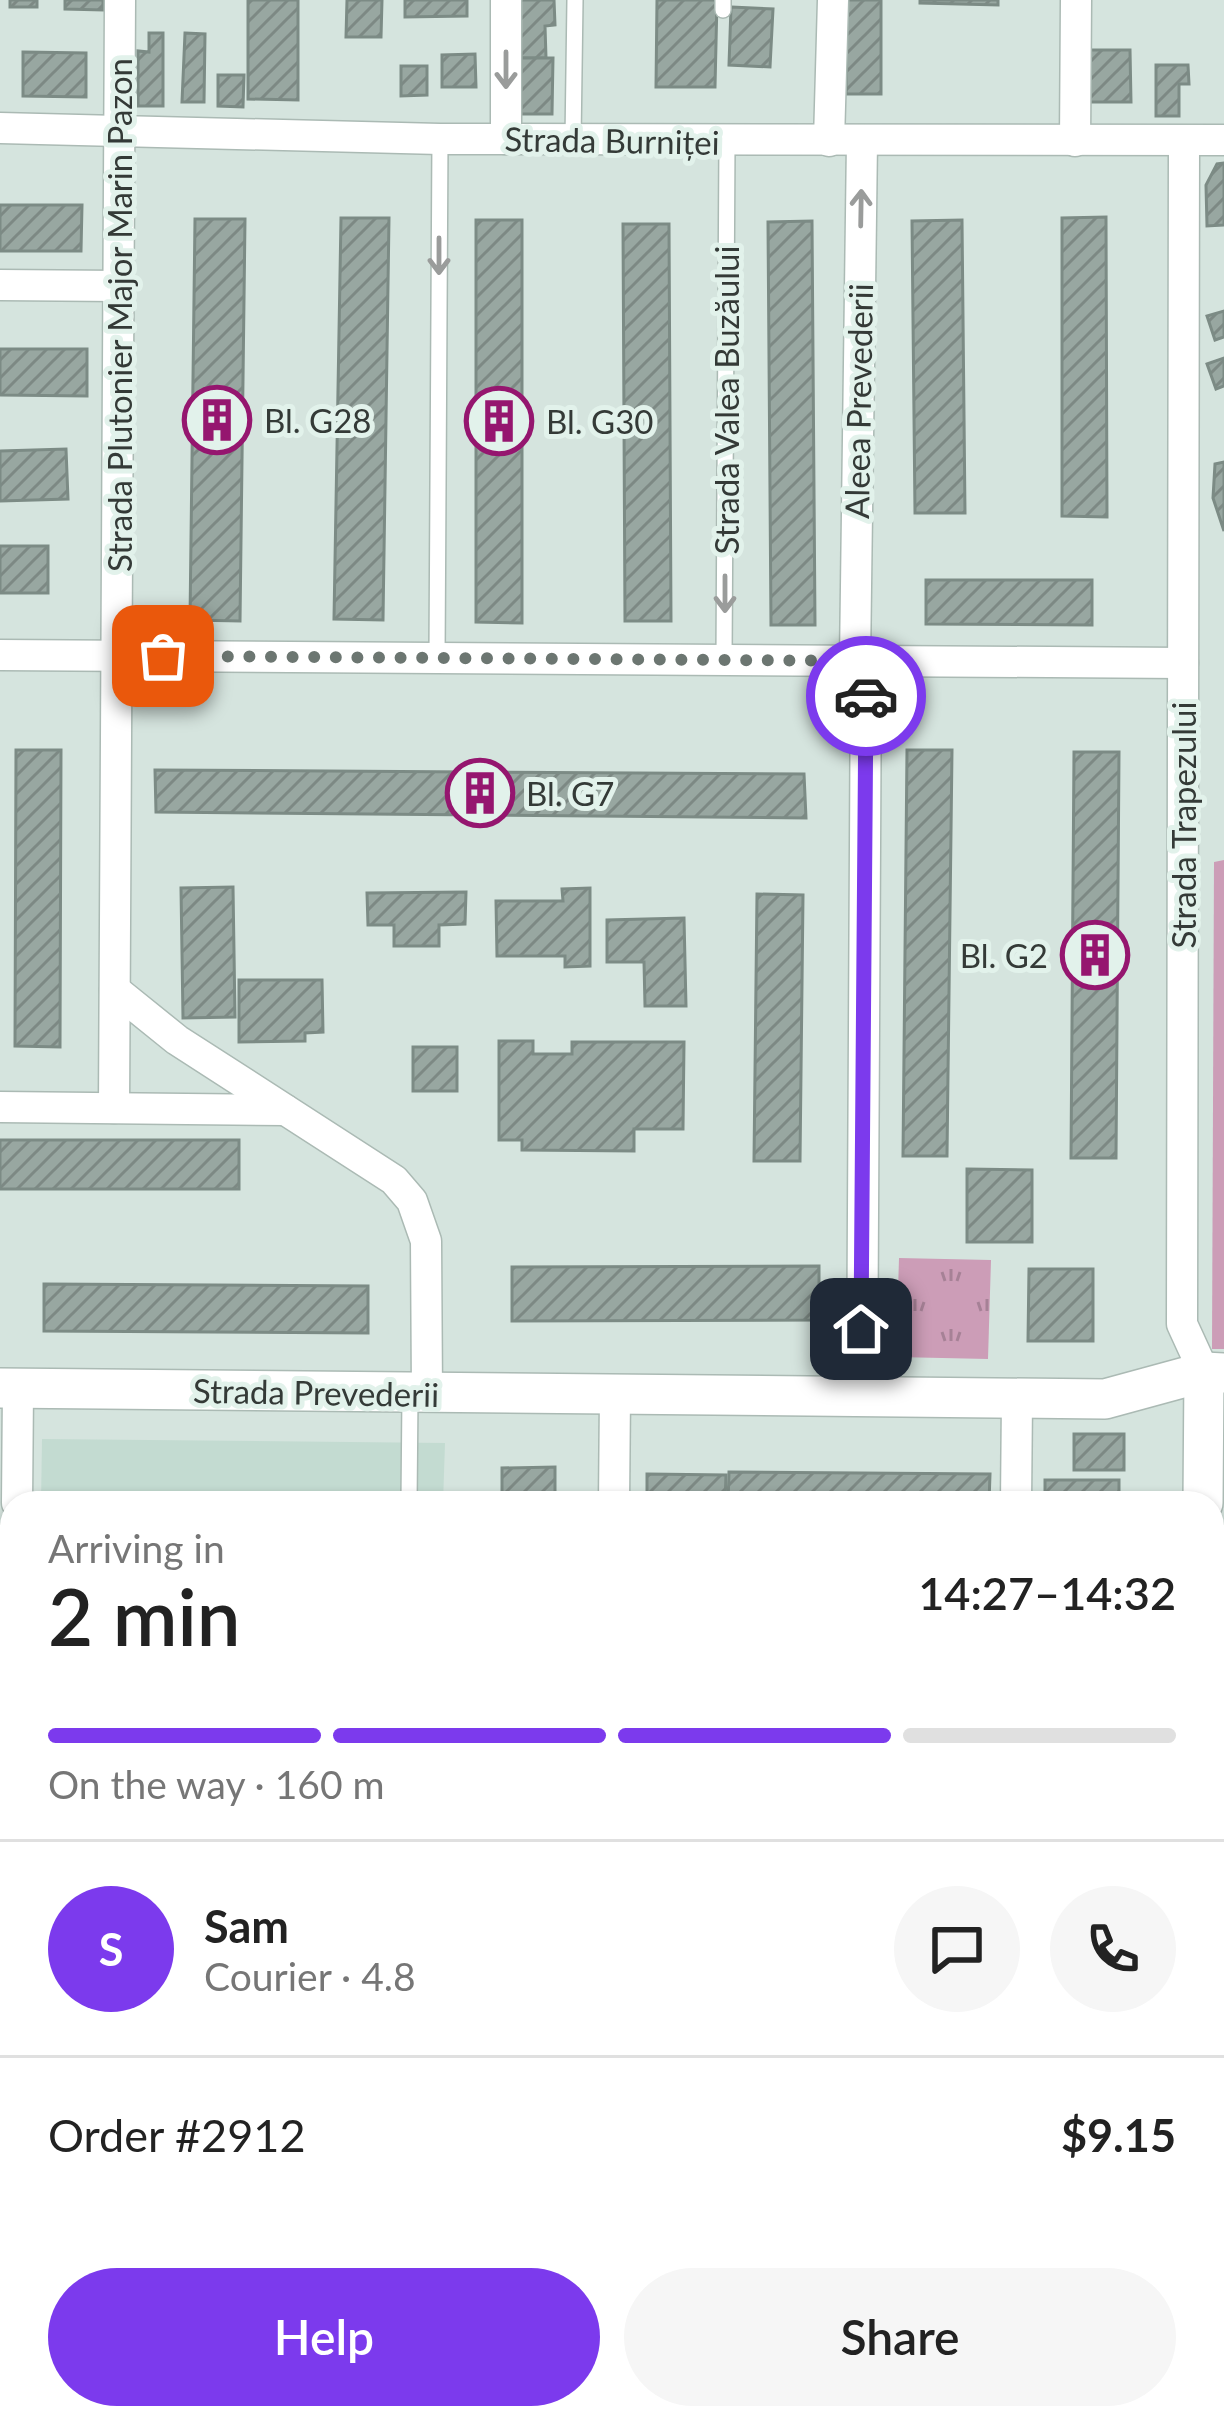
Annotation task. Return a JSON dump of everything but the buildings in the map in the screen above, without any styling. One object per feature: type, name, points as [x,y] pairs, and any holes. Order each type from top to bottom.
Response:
[{"type":"street","name":"Strada Plutonier Major Marin Pazon","points":[[114,1108],[120,0]]},
{"type":"street","points":[[506,0],[506,139]]},
{"type":"street","points":[[830,141],[833,0]]},
{"type":"street","points":[[1076,0],[1076,141]]},
{"type":"street","name":"Strada Burniței","points":[[0,128],[440,139],[1224,140]]},
{"type":"street","name":"Aleea Prevederii","points":[[862,141],[862,1396]]},
{"type":"street","name":"Strada Trapezului","points":[[1184,142],[1182,1324],[1214,1373],[1204,1491]]},
{"type":"street","points":[[0,285],[119,286]]},
{"type":"street","points":[[0,655],[1184,663]]},
{"type":"street","points":[[115,990],[177,1040],[394,1180],[412,1201],[426,1241],[418,1393]]},
{"type":"street","points":[[0,1107],[286,1110]]},
{"type":"street","name":"Strada Prevederii","points":[[16,1491],[9,1388],[1118,1398],[1214,1373]]},
{"type":"street","points":[[614,1395],[614,1491]]},
{"type":"street","points":[[1016,1491],[1017,1399]]},
{"type":"lane","points":[[573,140],[575,0]]},
{"type":"lane","points":[[437,658],[440,139]]},
{"type":"lane","name":"Strada Valea Buzăului","points":[[724,659],[727,141]]},
{"type":"lane","points":[[410,1491],[418,1393]]},
{"type":"shaded area","points":[[42,1439],[445,1443],[443,1491],[41,1491]]},
{"type":"green space","points":[[1224,860],[1224,1349],[1212,1349],[1214,862]]},
{"type":"green space","points":[[899,1258],[991,1260],[988,1359],[896,1357]]},
{"type":"way so far","points":[[163,656],[866,661],[866,696]]},
{"type":"place","name":"Bl. G28","points":[[217,420]]},
{"type":"place","name":"Bl. G30","points":[[499,421]]},
{"type":"place","name":"Bl. G7","points":[[480,793]]},
{"type":"place","name":"Bl. G2","points":[[1095,955]]},
{"type":"route","points":[[861,1329],[866,696]]}]
